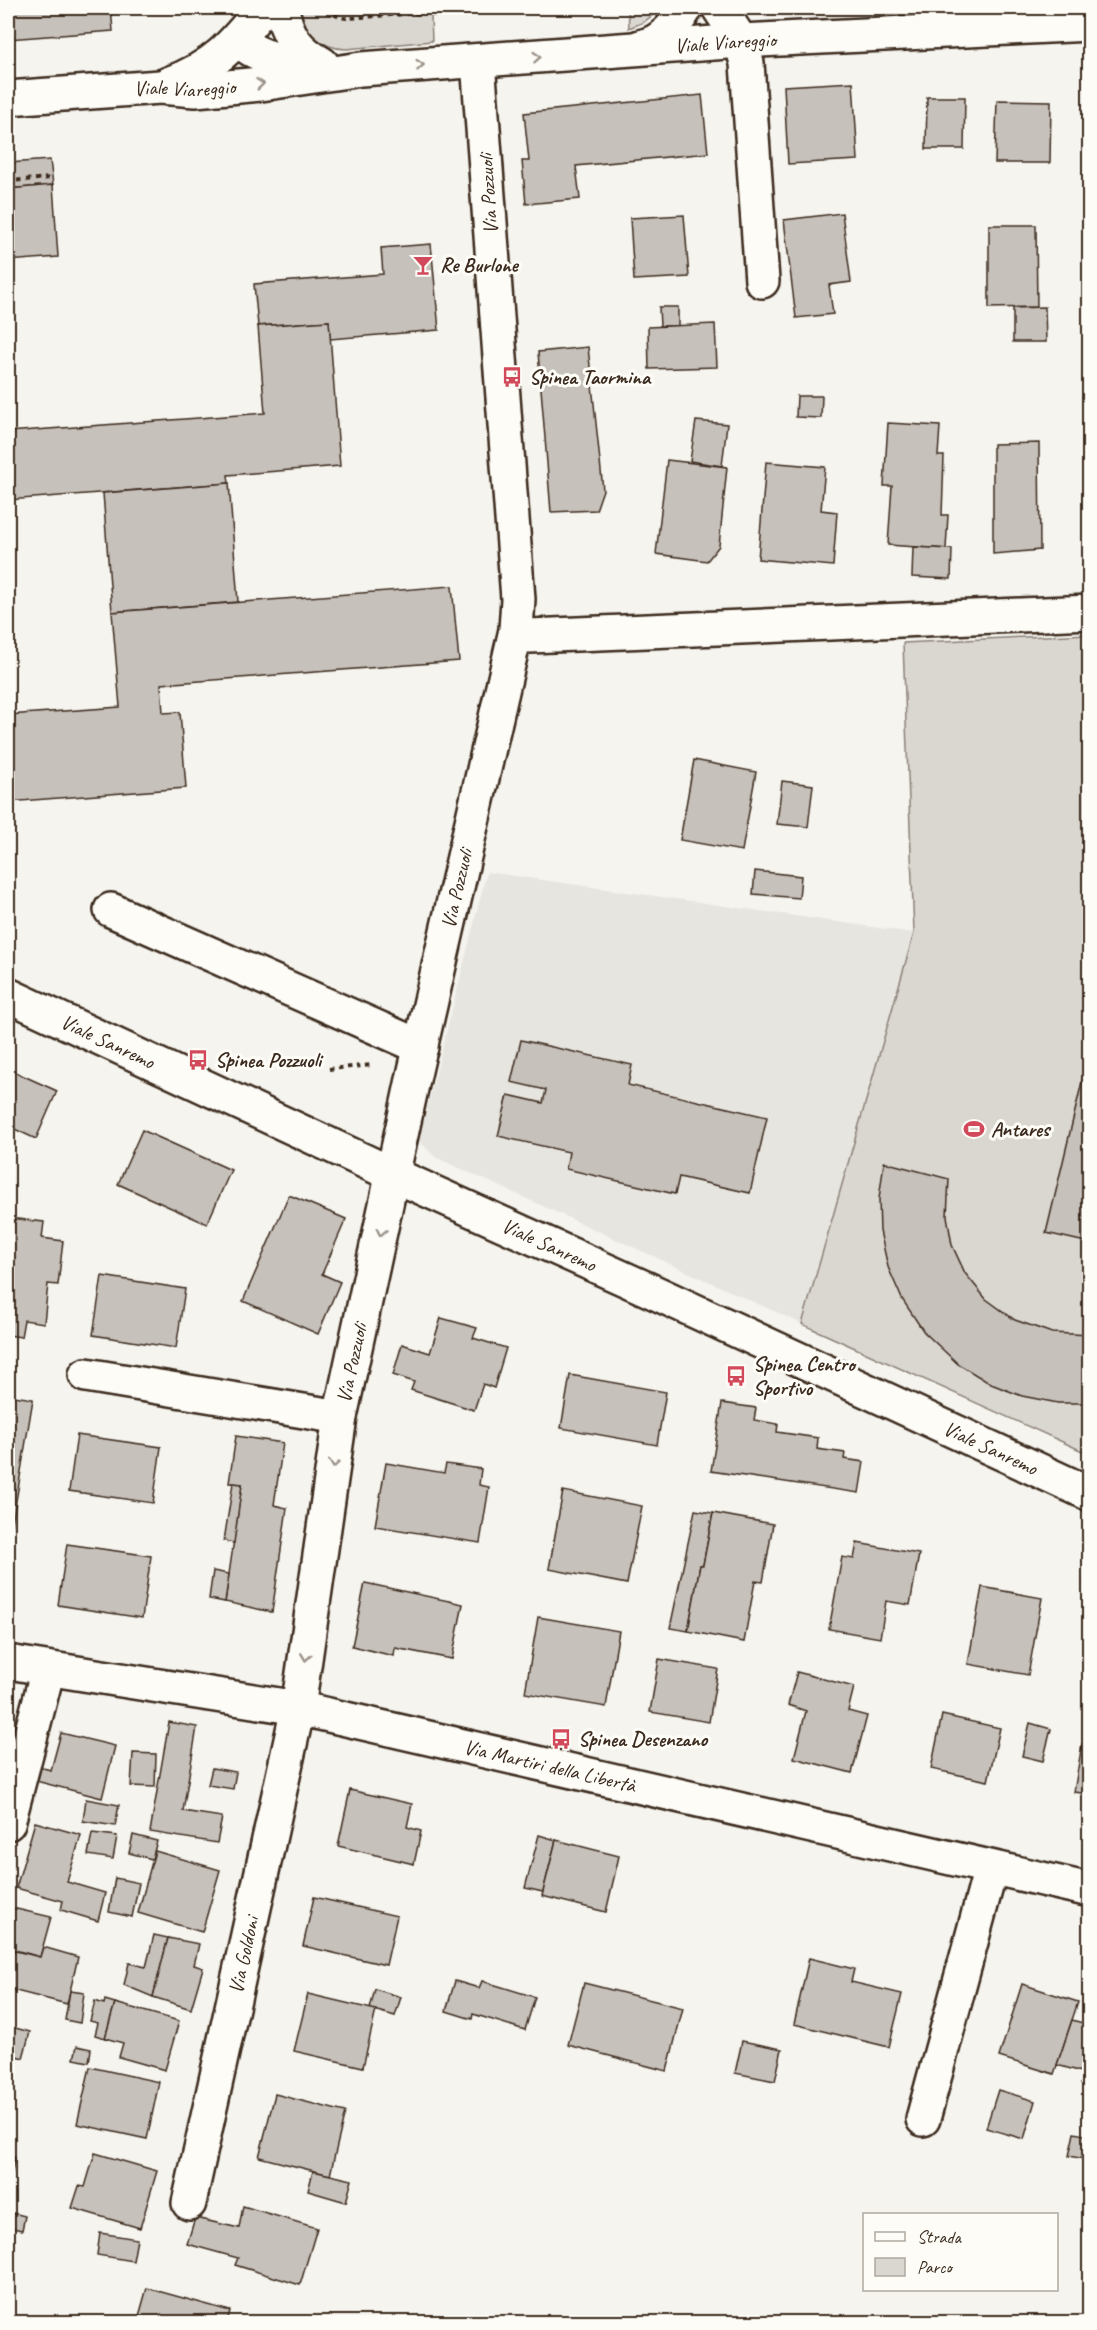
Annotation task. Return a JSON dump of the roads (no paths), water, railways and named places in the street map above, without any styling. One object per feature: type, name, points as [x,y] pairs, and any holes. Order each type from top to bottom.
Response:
[{"type":"street","points":[[160,87],[205,67],[222,54],[237,23],[263,8]]},
{"type":"street","points":[[282,8],[289,34],[303,52],[322,64]]},
{"type":"street","points":[[626,50],[645,46],[662,37],[677,24],[686,8]]},
{"type":"street","points":[[719,8],[741,41],[747,63],[762,281]]},
{"type":"street","name":"Viale Viareggio","points":[[237,23],[245,47],[270,58],[361,69]]},
{"type":"street","name":"Viale Viareggio","points":[[8,98],[160,87],[195,90],[361,69],[741,41],[1089,24]]},
{"type":"street","name":"Via Pozzuoli","points":[[298,1708],[340,1417],[392,1174],[516,630],[518,598],[478,61]]},
{"type":"street","points":[[516,630],[530,636],[1089,612]]},
{"type":"street","points":[[111,910],[421,1047]]},
{"type":"street","name":"Viale Sanremo","points":[[8,995],[1089,1494]]},
{"type":"street","points":[[86,1375],[340,1417]]},
{"type":"street","name":"Via Martiri della Libertà","points":[[8,1662],[298,1708],[1089,1890]]},
{"type":"street","points":[[8,1823],[48,1669]]},
{"type":"street","name":"Via Goldoni","points":[[189,2203],[298,1708]]},
{"type":"street","points":[[923,2119],[991,1868]]},
{"type":"place","name":"Re Burlone","points":[[423,265]]},
{"type":"place","name":"Spinea Taormina","points":[[512,377]]},
{"type":"place","name":"Spinea Pozzuoli","points":[[198,1060]]},
{"type":"place","name":"Antares","points":[[974,1129]]},
{"type":"place","name":"Spinea Centro Sportivo","points":[[736,1376]]},
{"type":"place","name":"Spinea Desenzano","points":[[561,1739]]}]
